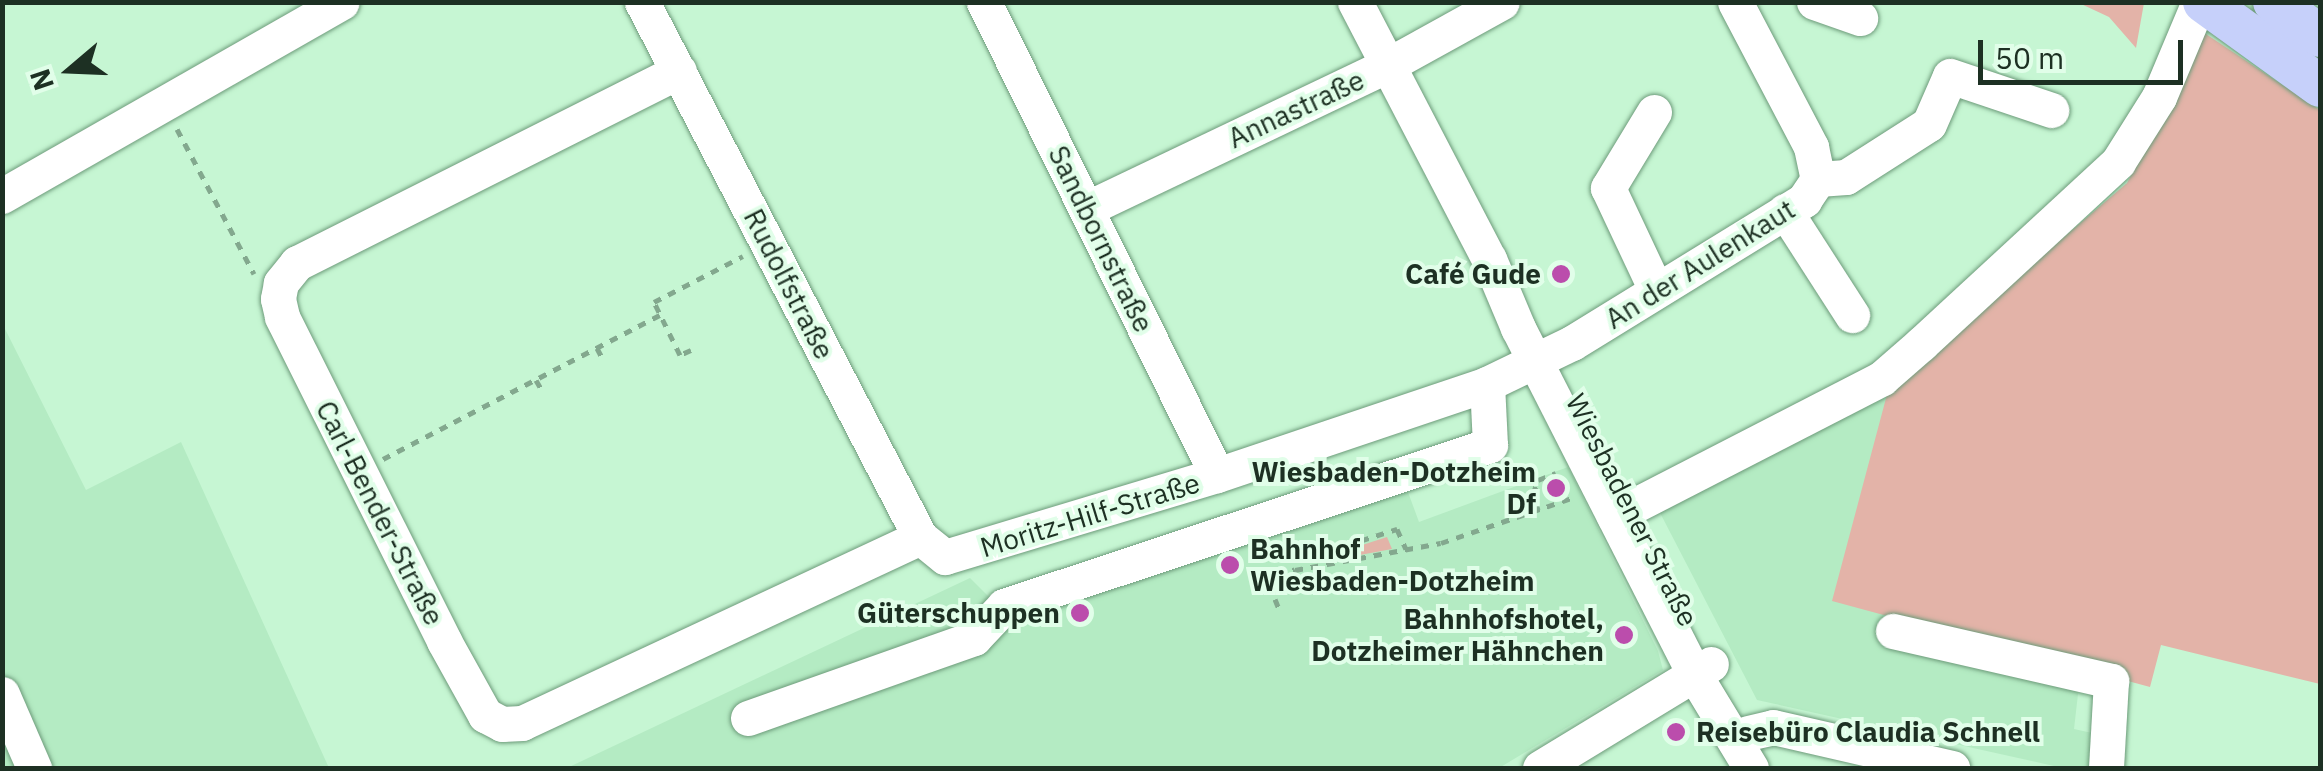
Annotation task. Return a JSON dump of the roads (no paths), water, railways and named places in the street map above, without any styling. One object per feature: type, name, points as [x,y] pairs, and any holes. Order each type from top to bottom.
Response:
[{"type":"main road","points":[[2201,2],[2320,86]]},
{"type":"main road","points":[[2274,2],[2320,36]]},
{"type":"street","points":[[2,196],[342,2]]},
{"type":"street","name":"Rudolfstraße","points":[[642,2],[933,547]]},
{"type":"street","name":"Sandbornstraße","points":[[984,2],[1086,208],[1225,473]]},
{"type":"street","name":"Wiesbadener Straße","points":[[1355,2],[1488,258],[1526,307],[1543,358],[1751,768]]},
{"type":"street","name":"Annastraße","points":[[1086,208],[1388,65],[1502,2]]},
{"type":"street","points":[[1734,2],[1811,147],[1818,179]]},
{"type":"street","points":[[1814,2],[1860,18]]},
{"type":"street","points":[[1623,511],[1882,378],[2118,162],[2159,97],[2201,2]]},
{"type":"street","name":"Carl-Bender-Straße","points":[[679,72],[297,263],[279,290],[282,317],[428,611],[485,715],[502,724],[522,723],[658,659],[933,547]]},
{"type":"street","name":"An der Aulenkaut","points":[[1543,358],[1804,200],[1818,179],[1846,177],[1929,124],[1950,76],[2052,110]]},
{"type":"street","points":[[1654,112],[1608,188],[1656,290]]},
{"type":"street","points":[[1786,211],[1852,315]]},
{"type":"street","name":"Moritz-Hilf-Straße","points":[[933,547],[1225,473],[1488,384],[1543,358]]},
{"type":"street","points":[[748,718],[974,638],[1004,606],[1490,445],[1488,384]]},
{"type":"street","points":[[1295,450],[1301,506]]},
{"type":"street","name":"Moritz-Hilf-Straße","points":[[1225,473],[1251,522]]},
{"type":"street","points":[[1892,631],[2112,682],[2106,768]]},
{"type":"street","points":[[1540,768],[1703,669]]},
{"type":"street","name":"Wiesbadener Straße","points":[[1703,669],[1748,732],[1766,768]]},
{"type":"street","points":[[2,694],[34,768]]},
{"type":"street","points":[[1748,732],[1773,727],[1952,768]]},
{"type":"place","name":"Café Gude","points":[[1561,274]]},
{"type":"place","name":"Wiesbaden-Dotzheim Df","points":[[1556,488]]},
{"type":"place","name":"Bahnhof Wiesbaden-Dotzheim","points":[[1230,565]]},
{"type":"place","name":"Güterschuppen","points":[[1080,613]]},
{"type":"place","name":"Bahnhofshotel, Dotzheimer Hähnchen","points":[[1624,635]]},
{"type":"place","name":"Reisebüro Claudia Schnell","points":[[1676,732]]}]
